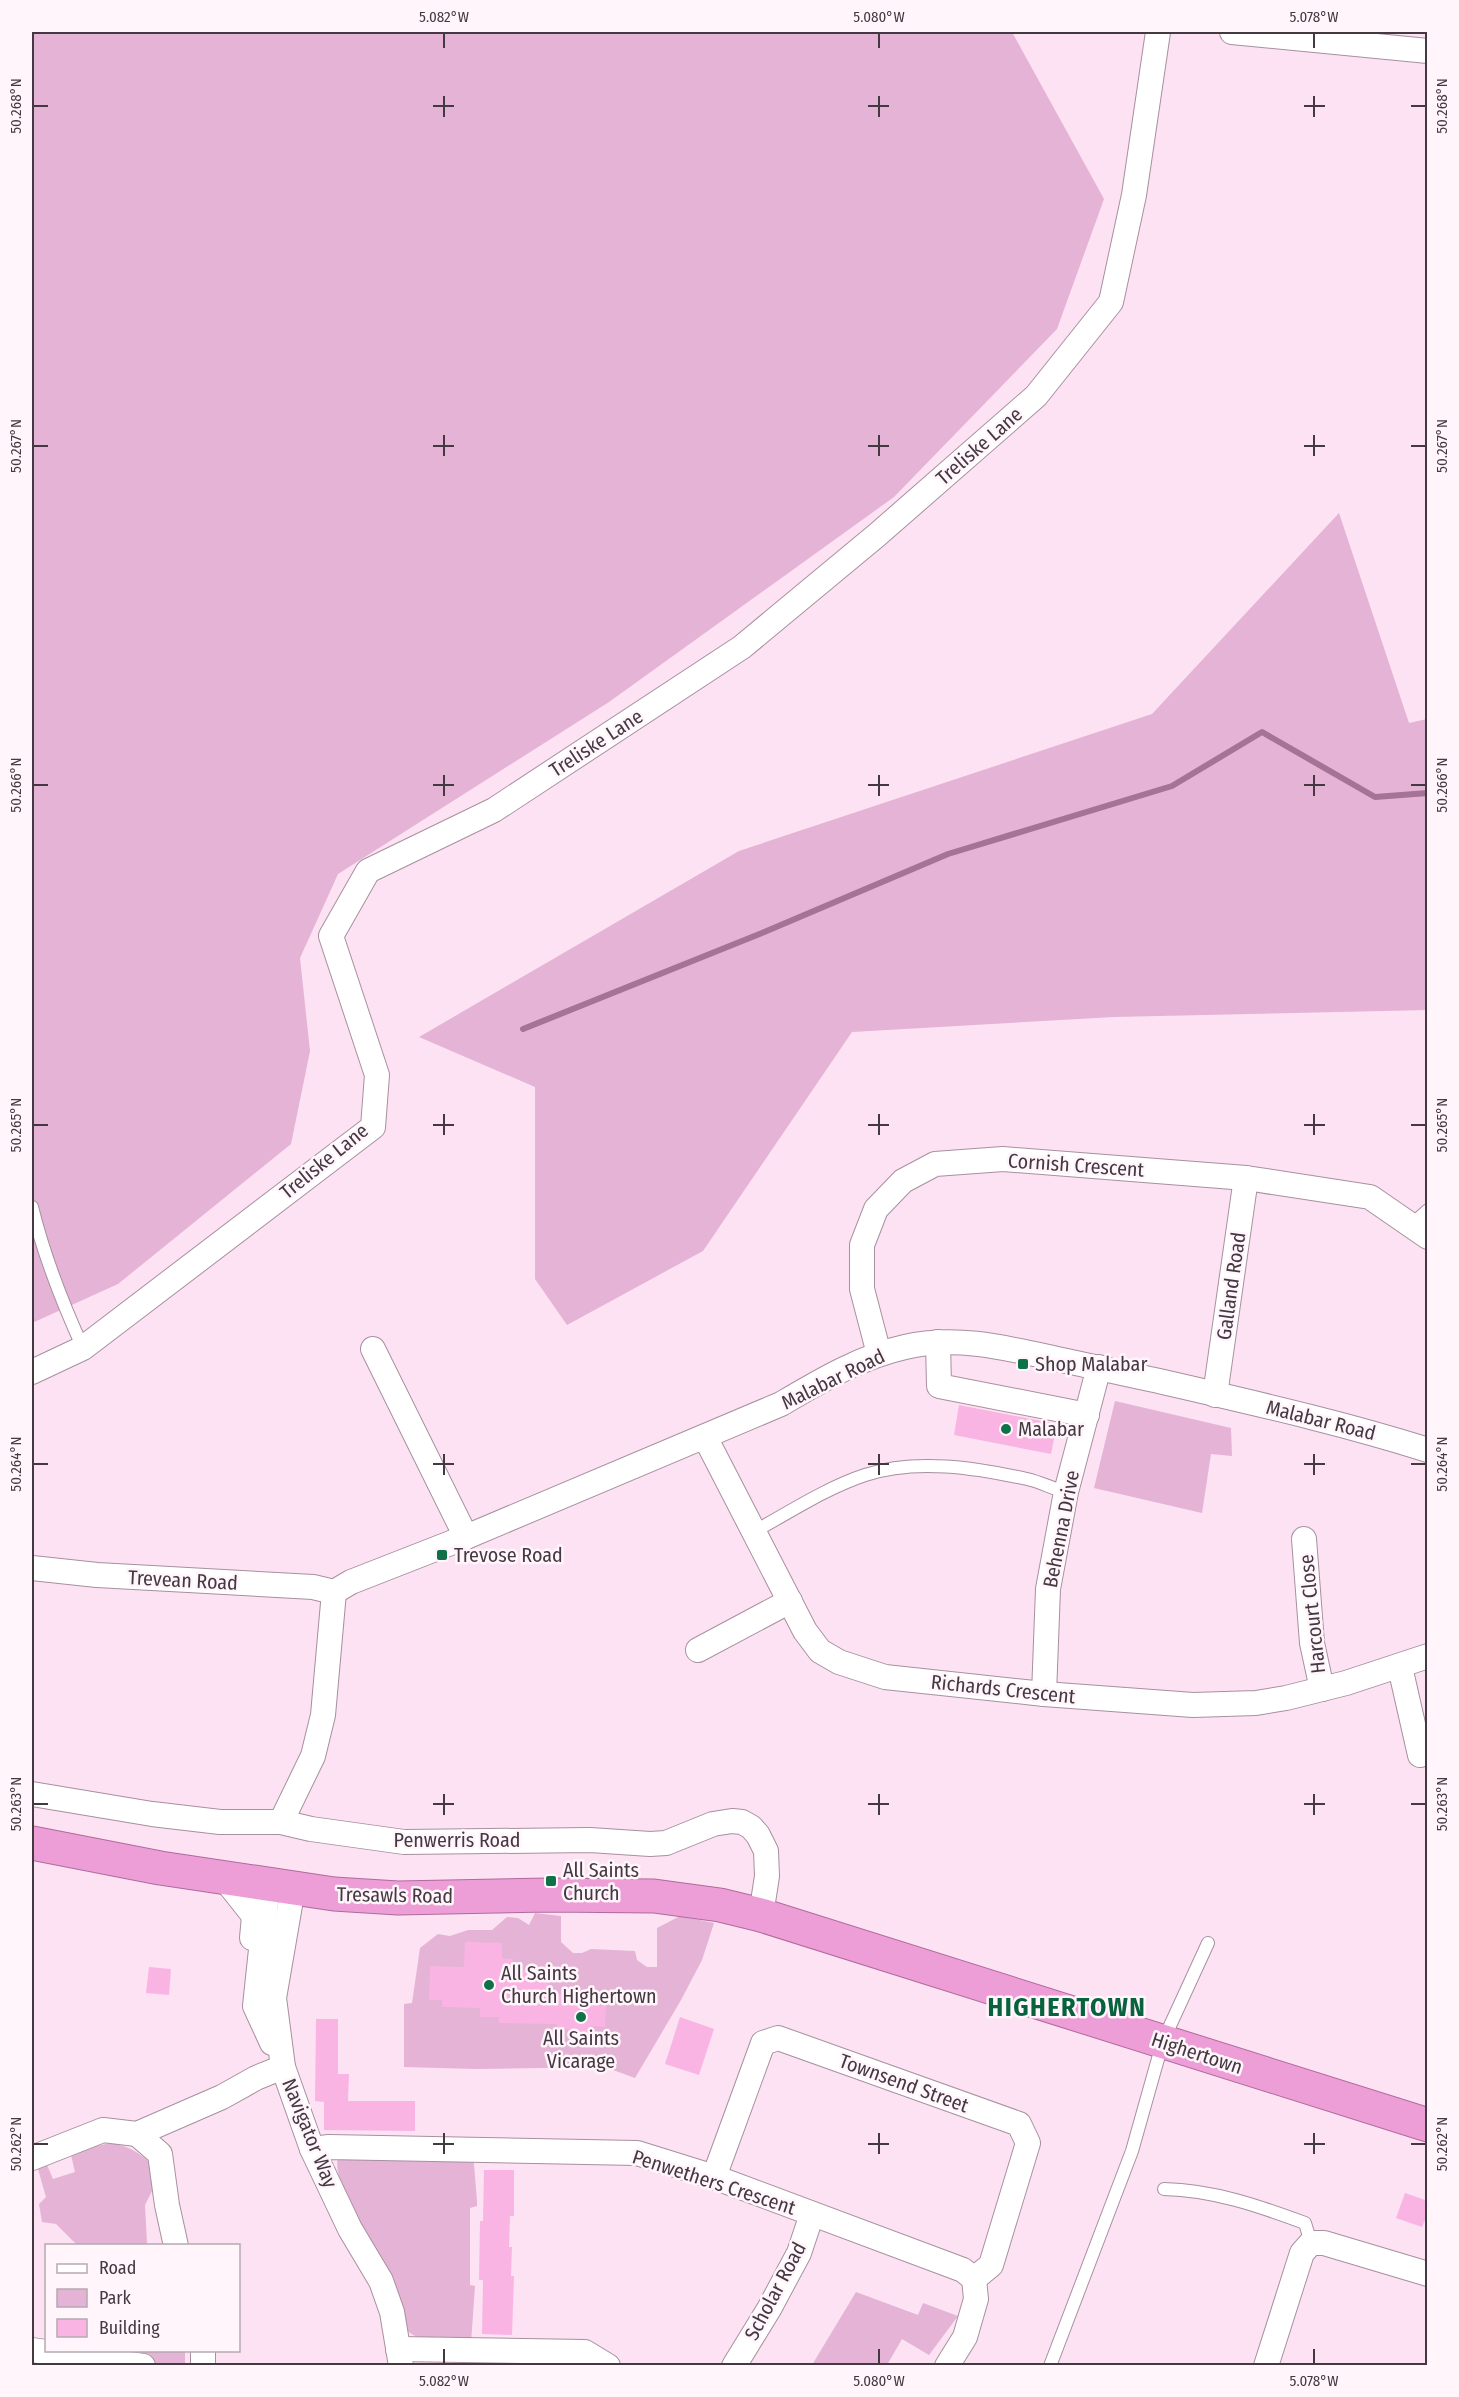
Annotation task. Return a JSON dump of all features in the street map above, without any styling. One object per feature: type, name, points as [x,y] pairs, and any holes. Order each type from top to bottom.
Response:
[{"type":"highway","name":"Tresawls Road","points":[[32,1843],[160,1868],[334,1894],[398,1898],[548,1895],[654,1896],[720,1905],[761,1915]]},
{"type":"highway","name":"Highertown","points":[[761,1915],[1428,2125]]},
{"type":"street","name":"Treliske Lane","points":[[32,1372],[83,1348],[373,1127],[377,1075],[331,936],[368,871],[494,810],[742,647],[877,535],[1036,396],[1111,302],[1134,195],[1158,32]]},
{"type":"street","points":[[1232,32],[1428,51]]},
{"type":"street","name":"Cornish Crescent","points":[[879,1354],[862,1289],[862,1245],[876,1209],[903,1181],[935,1164],[1003,1159],[1246,1178],[1370,1197],[1422,1224]]},
{"type":"street","name":"Galland Road","points":[[1215,1395],[1246,1178]]},
{"type":"street","points":[[938,1342],[939,1386],[1087,1415]]},
{"type":"street","name":"Malabar Road","points":[[334,1592],[351,1582],[466,1537],[782,1404],[829,1376],[879,1354],[938,1342],[967,1342],[1006,1347],[1099,1367],[1329,1421],[1428,1450]]},
{"type":"street","points":[[373,1349],[466,1537]]},
{"type":"street","name":"Behenna Drive","points":[[1044,1694],[1048,1589],[1066,1492],[1099,1367]]},
{"type":"street","name":"Richards Crescent","points":[[705,1437],[805,1631],[820,1651],[839,1662],[885,1677],[1044,1694],[1193,1705],[1256,1702],[1322,1689],[1400,1667],[1428,1656]]},
{"type":"street","name":"Harcourt Close","points":[[1304,1539],[1312,1643],[1322,1689]]},
{"type":"street","name":"Trevean Road","points":[[32,1568],[97,1575],[314,1587],[334,1592]]},
{"type":"street","points":[[281,1822],[313,1756],[323,1715],[334,1592]]},
{"type":"street","points":[[698,1650],[790,1601]]},
{"type":"street","points":[[1400,1667],[1420,1755]]},
{"type":"street","name":"Penwerris Road","points":[[32,1794],[152,1814],[220,1822],[281,1822],[311,1829],[404,1842],[590,1840],[666,1844],[713,1824],[742,1822],[758,1835],[766,1851],[767,1876],[761,1915]]},
{"type":"street","points":[[32,2158],[103,2130],[137,2134],[206,2105],[256,2078],[284,2067],[255,2006],[250,1961],[254,1916],[223,1877]]},
{"type":"street","points":[[255,2006],[280,1886]]},
{"type":"street","name":"Navigator Way","points":[[280,1886],[274,1998],[284,2067],[312,2149],[351,2229],[381,2281],[392,2312],[400,2357]]},
{"type":"street","name":"Townsend Street","points":[[714,2177],[763,2043],[778,2038],[1019,2124],[1028,2143],[991,2265],[974,2279]]},
{"type":"street","points":[[137,2134],[160,2154],[176,2244]]},
{"type":"street","name":"Penwethers Crescent","points":[[312,2149],[329,2147],[478,2148],[637,2153],[714,2177],[963,2270],[974,2279]]},
{"type":"street","name":"Scholar Road","points":[[734,2366],[769,2309],[799,2253],[812,2214]]},
{"type":"street","points":[[1266,2366],[1302,2253],[1311,2243],[1324,2243],[1428,2274]]},
{"type":"street","points":[[947,2366],[965,2337],[976,2299],[974,2279]]},
{"type":"street","points":[[46,2352],[143,2366]]},
{"type":"street","points":[[400,2357],[585,2352],[608,2366]]},
{"type":"lane","points":[[32,1207],[39,1239],[60,1297],[83,1348]]},
{"type":"lane","points":[[755,1531],[849,1481],[866,1475],[911,1467],[929,1466],[1000,1474],[1031,1480],[1066,1492]]},
{"type":"lane","points":[[1050,2366],[1132,2151],[1163,2041],[1208,1943]]},
{"type":"lane","points":[[1164,2189],[1192,2189],[1256,2205],[1305,2223],[1311,2243]]},
{"type":"green space","points":[[32,32],[1012,32],[1104,199],[1057,329],[894,497],[609,702],[338,874],[300,958],[310,1051],[291,1144],[118,1284],[32,1323]]},
{"type":"green space","points":[[1339,513],[1409,723],[1427,719],[1427,1010],[1114,1017],[852,1032],[703,1251],[567,1325],[535,1279],[535,1087],[419,1037],[739,851],[1152,714]]},
{"type":"green space","points":[[1115,1401],[1231,1428],[1232,1456],[1211,1454],[1202,1513],[1094,1488]]},
{"type":"green space","points":[[535,1913],[561,1916],[561,1942],[573,1953],[582,1953],[591,1949],[635,1951],[637,1960],[647,1967],[657,1967],[657,1928],[680,1916],[714,1923],[702,1960],[635,2078],[605,2067],[476,2069],[404,2067],[404,2004],[412,2003],[420,1948],[438,1934],[450,1936],[468,1930],[492,1930],[507,1917],[518,1918],[529,1925]]},
{"type":"green space","points":[[112,2143],[132,2149],[148,2161],[153,2189],[145,2205],[145,2244],[76,2244],[56,2224],[42,2222],[39,2204],[46,2197],[38,2169],[47,2165],[53,2179],[75,2172],[71,2155],[89,2147]]},
{"type":"green space","points":[[473,2153],[477,2206],[470,2208],[470,2285],[475,2286],[471,2343],[427,2340],[411,2334],[406,2329],[385,2267],[341,2183],[338,2158]]},
{"type":"green space","points":[[856,2292],[918,2315],[923,2303],[958,2316],[929,2355],[902,2339],[887,2365],[812,2365]]},
{"type":"green space","points":[[91,2352],[185,2352],[185,2364],[153,2365]]},
{"type":"building","name":"Malabar","points":[[959,1405],[1057,1424],[1051,1454],[954,1435]]},
{"type":"building","name":"All Saints Church Highertown","points":[[465,1942],[502,1943],[502,1958],[513,1959],[513,1970],[549,1971],[548,1994],[597,1996],[596,2006],[606,2006],[605,2027],[591,2026],[590,2035],[572,2034],[572,2029],[557,2029],[557,2024],[498,2023],[499,2017],[480,2017],[480,2008],[442,2007],[442,2000],[429,2000],[430,1966],[464,1967]]},
{"type":"building","points":[[149,1967],[171,1969],[169,1995],[146,1993]]},
{"type":"building","points":[[680,2017],[714,2029],[699,2075],[665,2064]]},
{"type":"building","points":[[316,2019],[338,2019],[338,2074],[349,2074],[348,2101],[415,2101],[415,2131],[324,2130],[324,2102],[315,2101]]},
{"type":"building","points":[[484,2170],[514,2170],[514,2216],[510,2216],[509,2247],[512,2247],[511,2276],[514,2276],[512,2335],[482,2334],[483,2280],[479,2280]]},
{"type":"building","points":[[1405,2193],[1428,2201],[1428,2213],[1422,2227],[1396,2218]]},
{"type":"waterway","points":[[523,1029],[762,933],[948,854],[1172,786],[1262,732],[1375,797],[1428,793]]},
{"type":"place","name":"Shop Malabar","points":[[1023,1364]]},
{"type":"place","name":"Malabar","points":[[1006,1429]]},
{"type":"place","name":"Trevose Road","points":[[442,1555]]},
{"type":"place","name":"All Saints Church","points":[[551,1881]]},
{"type":"place","name":"All Saints Church Highertown","points":[[489,1985]]},
{"type":"place","name":"All Saints Vicarage","points":[[581,2017]]},
{"type":"district","name":"HIGHERTOWN","points":[[1067,2007]]}]
